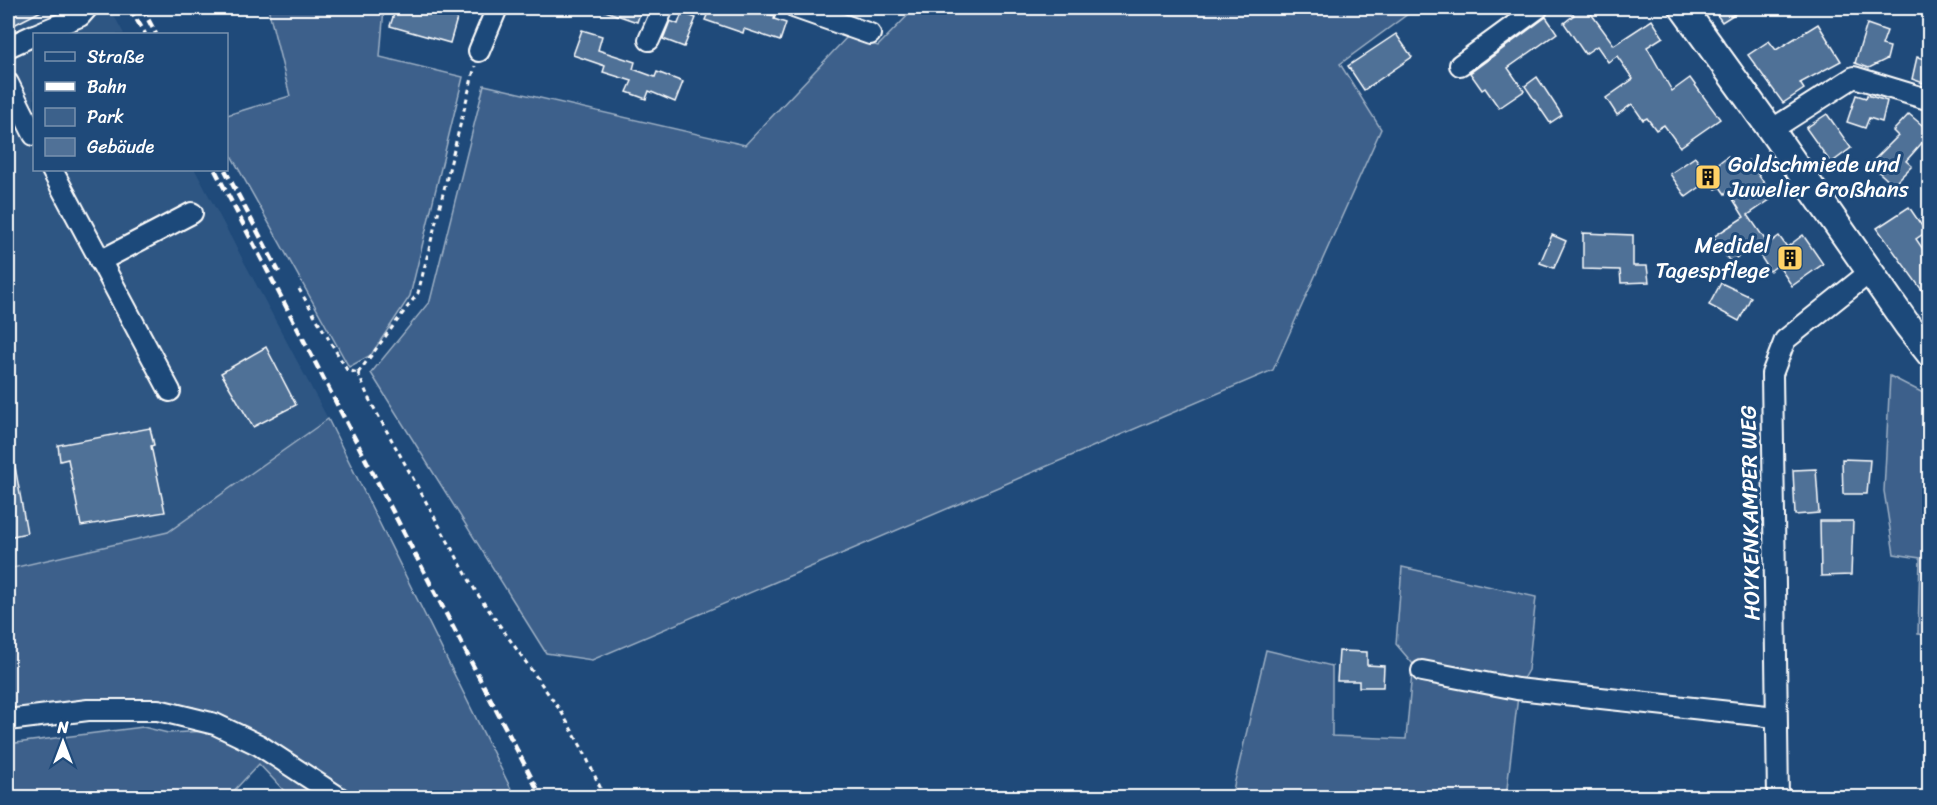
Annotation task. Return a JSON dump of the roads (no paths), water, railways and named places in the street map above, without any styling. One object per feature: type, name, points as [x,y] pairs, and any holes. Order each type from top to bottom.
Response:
[{"type":"main road","points":[[1686,8],[1929,354]]},
{"type":"street","points":[[41,33],[80,16],[87,8]]},
{"type":"street","points":[[479,51],[497,8]]},
{"type":"street","points":[[649,40],[663,8]]},
{"type":"street","points":[[796,8],[870,34]]},
{"type":"street","points":[[1460,64],[1538,8]]},
{"type":"street","points":[[8,47],[33,36]]},
{"type":"street","points":[[1771,130],[1854,77],[1929,100]]},
{"type":"street","points":[[8,83],[33,133]]},
{"type":"street","points":[[53,171],[170,391]]},
{"type":"street","points":[[100,261],[192,213]]},
{"type":"street","name":"HOYKENKAMPER WEG","points":[[1778,798],[1772,374],[1785,340],[1870,272]]},
{"type":"street","points":[[1422,671],[1517,689],[1776,717]]},
{"type":"street","points":[[8,720],[88,710],[158,710],[215,724],[259,745],[340,798]]},
{"type":"railway","points":[[130,8],[144,33]]},
{"type":"railway","points":[[142,8],[155,33]]},
{"type":"railway","points":[[216,171],[542,798]]},
{"type":"railway","points":[[226,171],[279,272]]},
{"type":"place","name":"Goldschmiede und Juwelier Großhans","points":[[1708,177]]},
{"type":"place","name":"Medidel Tagespflege","points":[[1790,258]]}]
